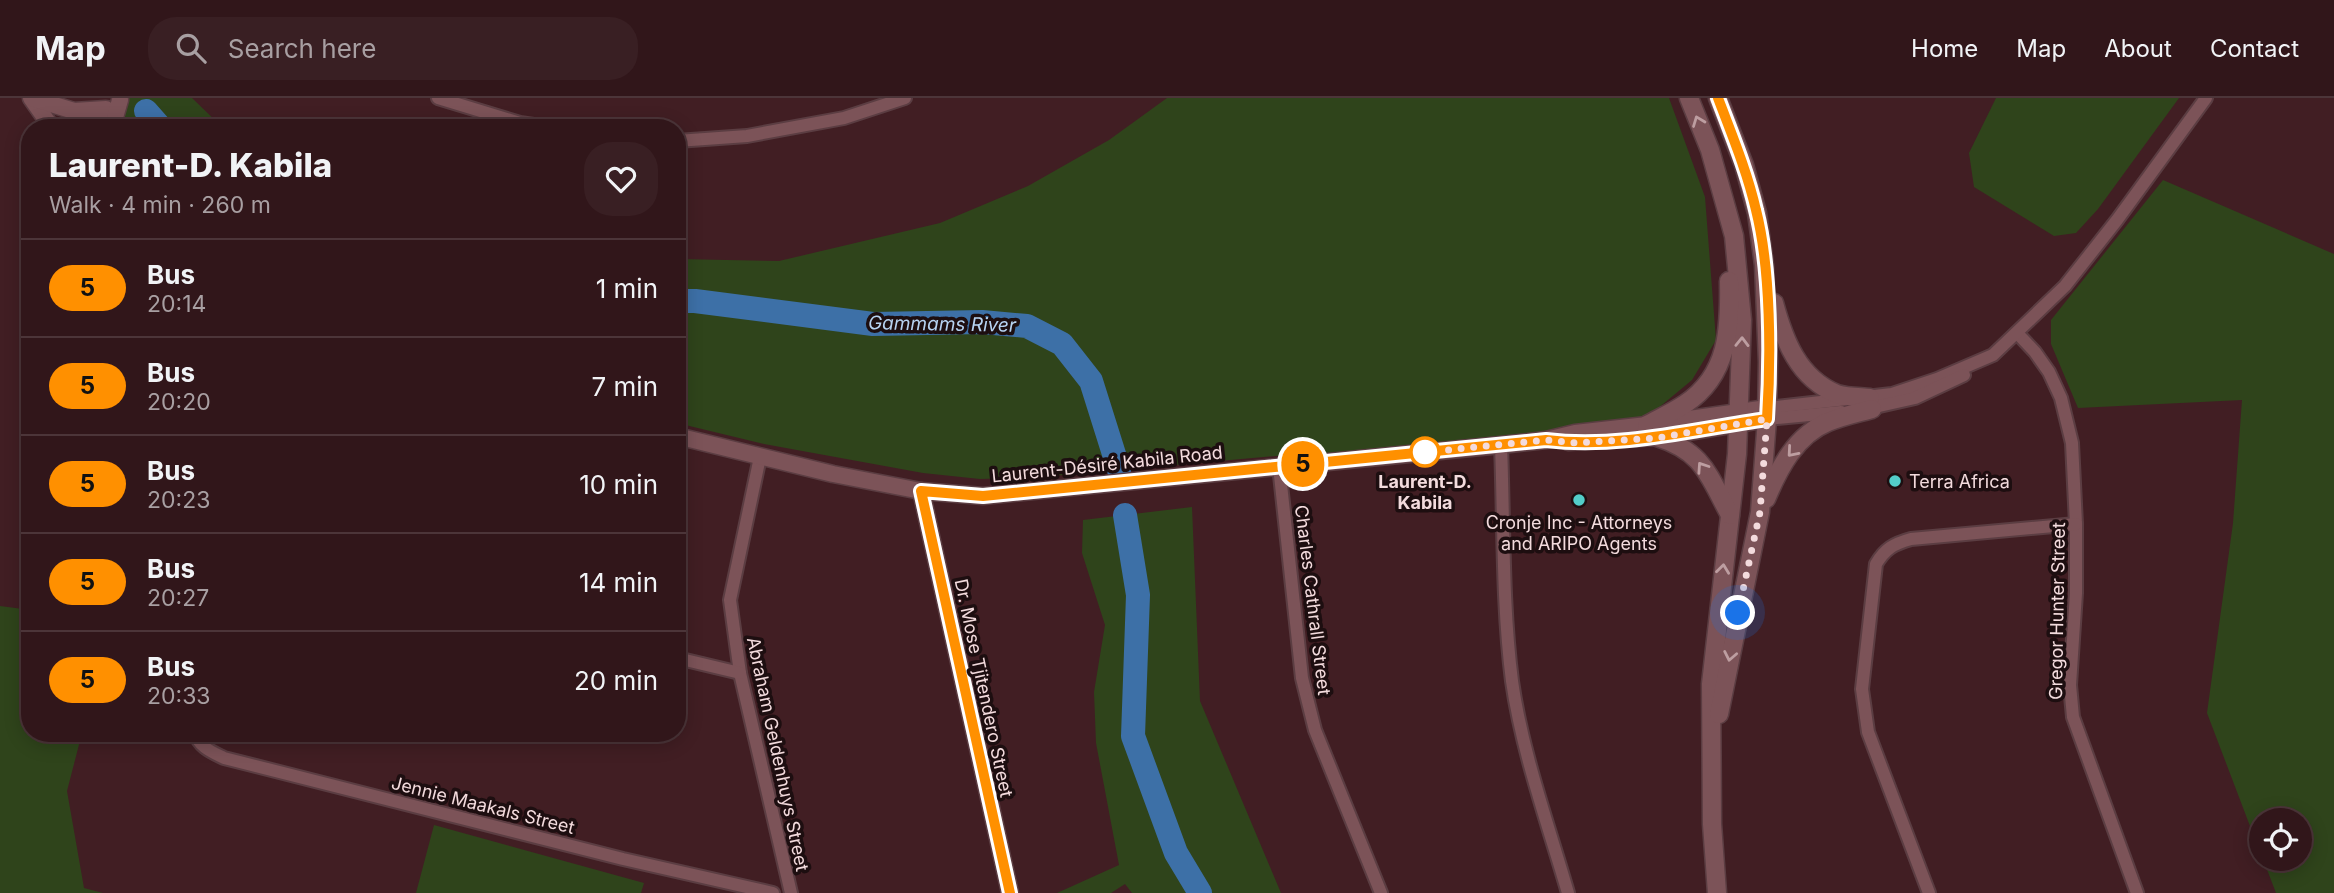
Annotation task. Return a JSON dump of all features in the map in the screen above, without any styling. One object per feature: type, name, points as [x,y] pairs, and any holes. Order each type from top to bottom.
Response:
[{"type":"main road","points":[[1689,98],[1710,150],[1727,204],[1734,236],[1742,320],[1739,417],[1711,684],[1712,824],[1717,893]]},
{"type":"main road","points":[[1718,98],[1744,165],[1754,201],[1764,265],[1780,327],[1793,356],[1812,379],[1838,394],[1871,403]]},
{"type":"main road","points":[[1727,204],[1729,293],[1726,347],[1712,379],[1652,431],[1687,449],[1698,460],[1730,515]]},
{"type":"main road","points":[[1711,759],[1760,512],[1767,414],[1768,335],[1764,265]]},
{"type":"main road","points":[[1760,512],[1777,471],[1805,438],[1826,423],[1871,403]]},
{"type":"street","points":[[32,98],[82,112],[116,102]]},
{"type":"street","points":[[32,98],[46,119]]},
{"type":"street","points":[[438,98],[507,119]]},
{"type":"street","points":[[686,140],[747,136],[832,120],[905,98]]},
{"type":"street","name":"Laurent-Désiré Kabila Road","points":[[686,438],[921,491],[983,496],[1502,445],[1546,440],[1575,433],[1652,431],[1739,417],[1871,403],[1993,355],[2018,334],[2065,286],[2206,98]]},
{"type":"street","points":[[94,119],[116,102]]},
{"type":"street","name":"Gregor Hunter Street","points":[[2018,334],[2049,372],[2061,398],[2072,443],[2076,524],[2076,593],[2070,685],[2073,717],[2137,893]]},
{"type":"street","points":[[1502,445],[1506,596],[1513,681],[1540,806],[1567,893]]},
{"type":"street","name":"Abraham Geldenhuys Street","points":[[760,457],[730,600],[740,673],[790,893]]},
{"type":"street","name":"Charles Cathrall Street","points":[[1279,466],[1302,678],[1315,730],[1381,893]]},
{"type":"street","name":"Dr. Mose Tjitendero Street","points":[[921,491],[1010,893]]},
{"type":"street","points":[[1929,893],[1866,722],[1862,689],[1876,564],[1883,552],[1895,543],[1911,539],[2076,524]]},
{"type":"street","points":[[686,660],[740,673]]},
{"type":"street","name":"Jennie Maakals Street","points":[[200,742],[207,750],[224,758],[623,859],[773,893]]},
{"type":"green space","points":[[122,98],[192,98],[214,119],[115,119]]},
{"type":"green space","points":[[1167,98],[1669,98],[1705,197],[1716,340],[1692,380],[1645,419],[1501,445],[1276,456],[1041,477],[980,479],[923,473],[764,444],[686,425],[686,259],[779,261],[940,223],[1028,186],[1109,140]]},
{"type":"green space","points":[[1996,98],[2179,98],[2098,209],[2076,233],[2054,236],[1974,187],[1969,153]]},
{"type":"green space","points":[[2163,180],[2334,254],[2334,893],[2276,893],[2268,871],[2312,871],[2312,808],[2249,808],[2249,823],[2207,713],[2233,523],[2242,400],[2078,408],[2051,344],[2051,320]]},
{"type":"green space","points":[[1192,507],[1200,701],[1281,893],[1132,893],[1125,884],[1111,893],[1057,893],[1119,865],[1096,743],[1094,692],[1105,625],[1082,553],[1083,520]]},
{"type":"green space","points":[[0,606],[21,609],[21,742],[80,742],[67,791],[84,888],[103,893],[0,893]]},
{"type":"green space","points":[[434,825],[644,883],[641,893],[416,893]]},
{"type":"waterway","name":"Gammams River","points":[[146,111],[153,119]]},
{"type":"waterway","name":"Gammams River","points":[[686,301],[873,324],[982,322],[1027,326],[1062,344],[1091,381],[1119,470]]},
{"type":"waterway","name":"Gammams River","points":[[1125,515],[1138,595],[1133,736],[1176,853],[1200,893]]},
{"type":"bus line","name":"5","points":[[1010,893],[921,491],[983,496],[1546,440],[1576,443],[1657,438],[1767,419],[1768,321],[1757,213],[1744,165],[1718,98]]},
{"type":"place","name":"Laurent-D. Kabila","points":[[1425,452]]},
{"type":"place","name":"Terra Africa","points":[[1895,481]]},
{"type":"place","name":"Cronje Inc - Attorneys and ARIPO Agents","points":[[1579,500]]},
{"type":"route","points":[[1425,452],[1418,453],[1546,440],[1576,443],[1657,438],[1767,419],[1760,512],[1738,613]]}]
